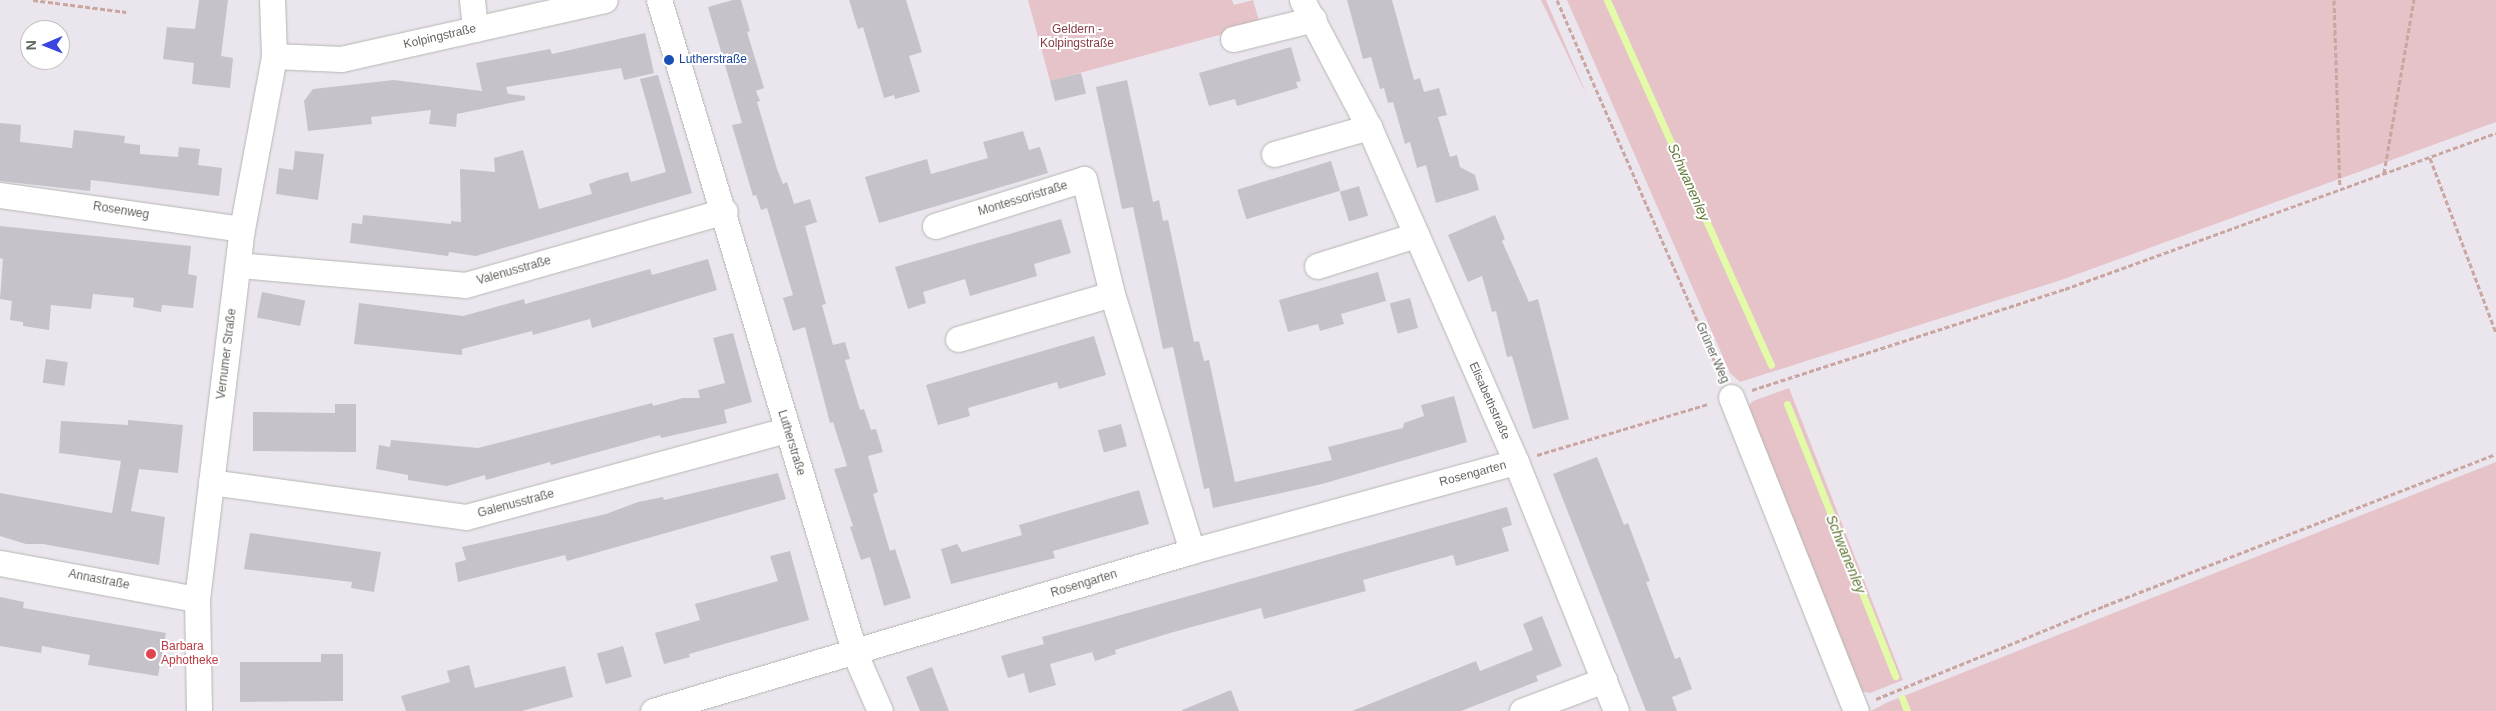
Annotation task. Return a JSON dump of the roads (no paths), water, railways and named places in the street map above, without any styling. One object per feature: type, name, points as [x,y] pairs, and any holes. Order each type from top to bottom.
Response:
[{"type":"street","name":"Vernumer Straße","points":[[199,711],[198,599],[242,229],[274,56],[272,0]]},
{"type":"street","points":[[472,0],[475,29]]},
{"type":"street","name":"Kolpingstraße","points":[[274,56],[341,59],[604,0]]},
{"type":"street","name":"Lutherstraße","points":[[659,0],[725,211],[786,430],[855,654],[880,711]]},
{"type":"street","name":"Elisabethstraße","points":[[1233,39],[1308,10],[1369,127],[1516,462],[1616,711]]},
{"type":"street","points":[[1274,154],[1369,127]]},
{"type":"street","name":"Montessoristraße","points":[[935,226],[1084,179],[1112,294],[1192,551]]},
{"type":"street","name":"Rosenweg","points":[[0,195],[242,229]]},
{"type":"street","name":"Valenusstraße","points":[[238,265],[465,285],[725,211]]},
{"type":"street","points":[[1317,266],[1416,235]]},
{"type":"street","points":[[958,339],[1112,294]]},
{"type":"street","name":"Grüner Weg","points":[[1731,397],[1855,709]]},
{"type":"street","name":"Galenusstraße","points":[[211,482],[466,517],[786,430]]},
{"type":"street","name":"Rosengarten","points":[[653,711],[855,654],[1192,551],[1516,462]]},
{"type":"street","name":"Annastraße","points":[[0,563],[198,599]]},
{"type":"street","points":[[1522,711],[1604,680]]},
{"type":"waterway","name":"Schwanenley","points":[[1607,0],[1771,365]]},
{"type":"waterway","name":"Schwanenley","points":[[1787,404],[1895,676]]},
{"type":"waterway","name":"Schwanenley","points":[[1902,698],[1907,711]]},
{"type":"place","name":"Lutherstraße","points":[[669,60]]},
{"type":"place","name":"Barbara Aphotheke","points":[[151,654]]},
{"type":"park label","name":"Geldern - Kolpingstraße","points":[[1077,37]]}]
